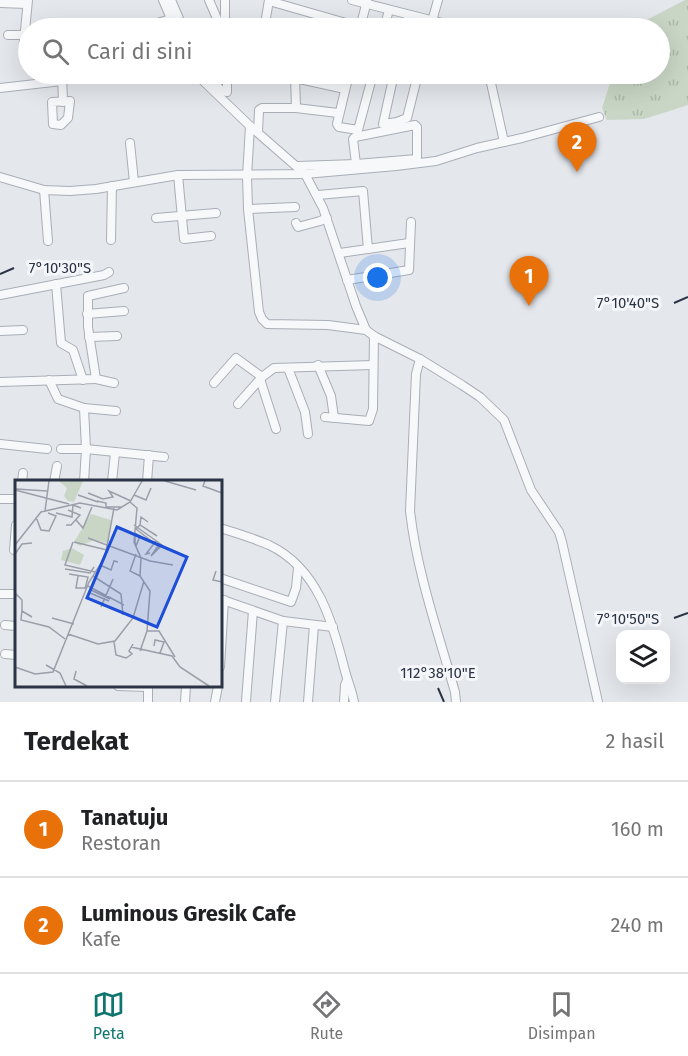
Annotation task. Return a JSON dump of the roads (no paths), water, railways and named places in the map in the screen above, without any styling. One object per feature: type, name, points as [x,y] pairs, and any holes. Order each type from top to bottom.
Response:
[{"type":"street","points":[[163,0],[171,18]]},
{"type":"street","points":[[171,0],[179,18]]},
{"type":"street","points":[[209,0],[218,18]]},
{"type":"street","points":[[224,18],[225,0]]},
{"type":"street","points":[[352,0],[426,18]]},
{"type":"street","points":[[432,18],[438,0]]},
{"type":"street","points":[[266,18],[269,1],[326,18]]},
{"type":"street","points":[[0,3],[27,2],[26,18]]},
{"type":"street","points":[[363,18],[367,2]]},
{"type":"street","points":[[387,18],[389,10]]},
{"type":"street","points":[[8,35],[18,35]]},
{"type":"street","points":[[0,88],[23,84]]},
{"type":"street","points":[[62,84],[63,102]]},
{"type":"street","points":[[206,84],[305,174],[318,195],[327,218],[340,253],[346,279],[366,330]]},
{"type":"street","points":[[215,84],[222,91],[227,92],[227,84]]},
{"type":"street","points":[[295,84],[296,108]]},
{"type":"street","points":[[328,84],[345,88]]},
{"type":"street","points":[[346,84],[337,126],[358,130],[371,84]]},
{"type":"street","points":[[392,84],[383,124],[407,118],[416,84]]},
{"type":"street","points":[[491,84],[504,142]]},
{"type":"street","points":[[258,132],[260,108],[296,108],[338,113]]},
{"type":"street","points":[[0,177],[44,190],[70,191],[178,175],[305,174],[426,163],[599,117]]},
{"type":"street","points":[[250,126],[248,209],[256,293],[262,319],[267,324],[328,325],[366,330],[420,359],[480,397],[504,420],[531,490],[559,532],[598,702]]},
{"type":"street","points":[[298,166],[356,164],[417,159],[417,126],[355,137],[353,139],[356,164]]},
{"type":"street","points":[[130,143],[134,182]]},
{"type":"street","points":[[178,175],[184,238],[211,236]]},
{"type":"street","points":[[111,240],[112,186]]},
{"type":"street","points":[[44,190],[48,241]]},
{"type":"street","points":[[318,195],[363,191],[368,249]]},
{"type":"street","points":[[248,209],[295,207]]},
{"type":"street","points":[[156,218],[216,213]]},
{"type":"street","points":[[296,222],[298,227],[327,218]]},
{"type":"street","points":[[346,279],[407,271],[410,268],[411,222]]},
{"type":"street","points":[[340,253],[409,243]]},
{"type":"street","points":[[0,295],[104,275],[109,272]]},
{"type":"street","points":[[56,284],[62,343],[73,350],[83,380]]},
{"type":"street","points":[[96,379],[87,314],[89,295],[124,288]]},
{"type":"street","points":[[87,314],[123,311]]},
{"type":"street","points":[[0,331],[23,330]]},
{"type":"street","points":[[89,337],[117,336]]},
{"type":"street","points":[[318,365],[331,396],[330,418],[369,421],[373,409],[374,336]]},
{"type":"street","points":[[214,383],[236,358],[261,378],[276,429]]},
{"type":"street","points":[[420,359],[416,374],[411,521],[433,621],[456,702]]},
{"type":"street","points":[[238,404],[261,378],[274,368],[373,364]]},
{"type":"street","points":[[288,368],[305,412],[308,434]]},
{"type":"street","points":[[0,381],[96,379],[114,382]]},
{"type":"street","points":[[49,380],[58,399],[84,408],[116,411]]},
{"type":"street","points":[[84,408],[86,449],[84,480]]},
{"type":"street","points":[[0,444],[47,449]]},
{"type":"street","points":[[61,449],[86,449],[164,457]]},
{"type":"street","points":[[112,480],[115,453]]},
{"type":"street","points":[[147,480],[149,455]]},
{"type":"street","points":[[54,480],[57,466]]},
{"type":"street","points":[[222,529],[270,545],[298,568],[314,585],[333,627],[354,702]]},
{"type":"street","points":[[14,550],[15,538]]},
{"type":"street","points":[[222,579],[291,602],[296,588],[298,568]]},
{"type":"street","points":[[222,599],[283,621],[333,627]]},
{"type":"street","points":[[246,701],[253,610]]},
{"type":"street","points":[[275,702],[283,621]]},
{"type":"street","points":[[5,625],[15,626]]},
{"type":"street","points":[[308,702],[314,625]]},
{"type":"street","points":[[5,654],[15,655]]},
{"type":"street","points":[[344,702],[347,680]]},
{"type":"street","points":[[185,702],[186,687]]},
{"type":"street","points":[[215,702],[218,687]]},
{"type":"place","name":"Luminous Gresik Cafe","points":[[577,172]]},
{"type":"place","name":"Tanatuju","points":[[529,306]]}]
